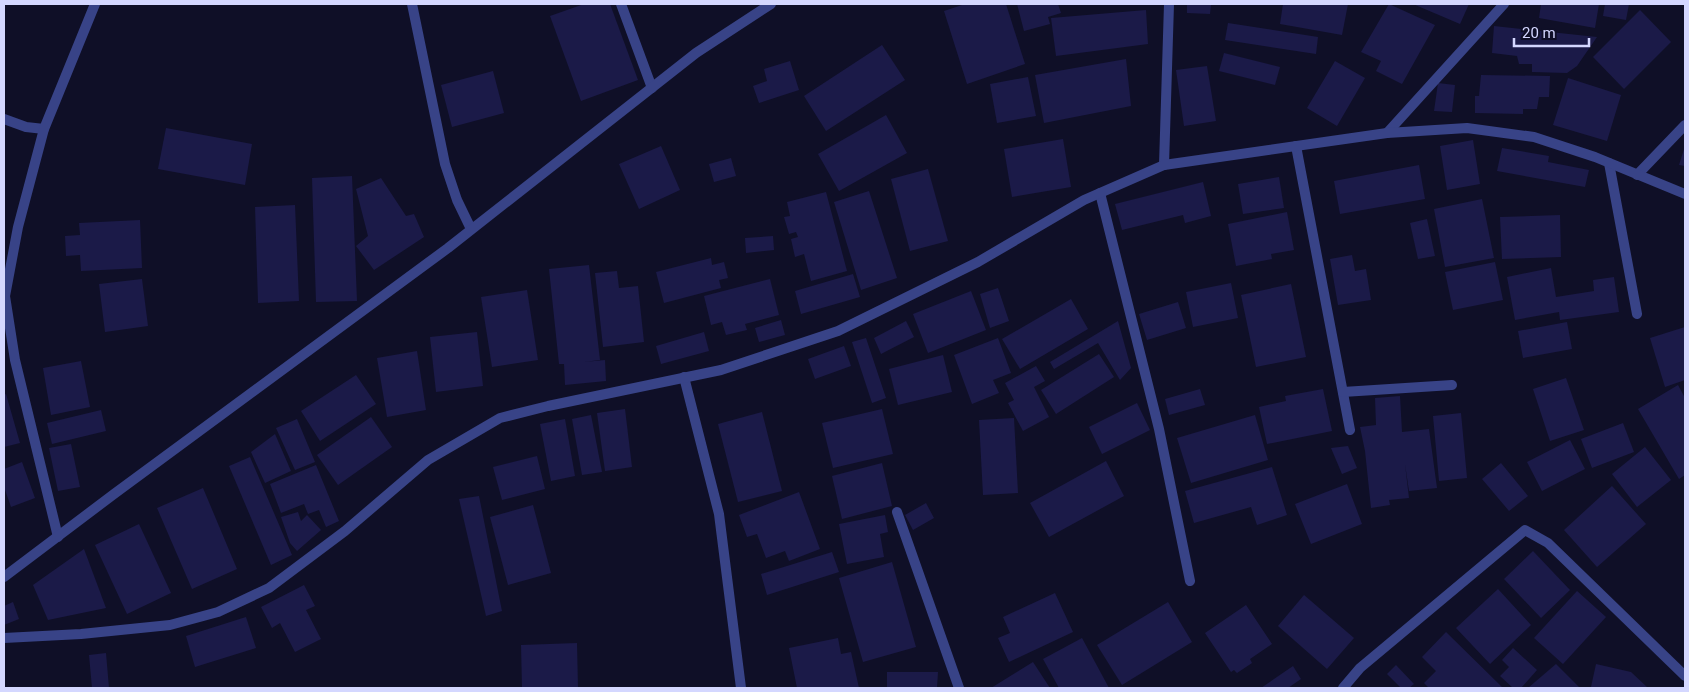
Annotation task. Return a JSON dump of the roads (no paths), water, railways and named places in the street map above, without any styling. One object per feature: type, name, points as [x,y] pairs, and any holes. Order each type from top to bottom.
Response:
[{"type":"street","points":[[58,537],[15,360],[4,296],[18,227],[44,129],[95,4]]},
{"type":"street","points":[[412,4],[445,164],[457,200],[471,229]]},
{"type":"street","points":[[621,4],[652,88]]},
{"type":"street","points":[[4,577],[471,229],[696,53],[771,4]]},
{"type":"street","points":[[1164,165],[1170,4]]},
{"type":"street","points":[[1388,134],[1504,4]]},
{"type":"street","points":[[4,119],[44,129]]},
{"type":"street","points":[[1636,175],[1685,125]]},
{"type":"street","points":[[4,638],[81,634],[170,625],[218,612],[269,588],[345,531],[428,460],[500,418],[548,406],[721,370],[838,331],[978,262],[1084,200],[1164,165],[1388,134],[1467,128],[1534,137],[1609,163],[1685,194]]},
{"type":"street","points":[[1296,146],[1350,430]]},
{"type":"street","points":[[1609,163],[1638,314]]},
{"type":"street","points":[[1100,193],[1159,429],[1190,581]]},
{"type":"street","points":[[684,377],[719,514],[741,688]]},
{"type":"street","points":[[1343,392],[1452,385]]},
{"type":"street","points":[[898,512],[960,688]]},
{"type":"street","points":[[1343,688],[1360,668],[1525,530],[1548,543],[1685,676]]}]
